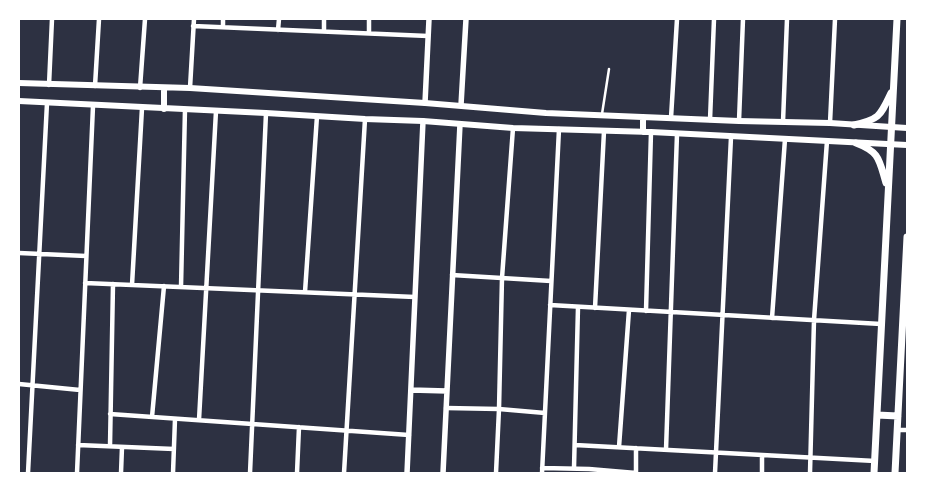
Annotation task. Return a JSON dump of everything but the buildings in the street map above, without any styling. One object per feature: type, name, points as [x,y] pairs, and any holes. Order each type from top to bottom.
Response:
[{"type":"main road","points":[[874,473],[897,19]]},
{"type":"main road","points":[[19,83],[190,88],[425,102],[546,113],[907,128]]},
{"type":"main road","points":[[164,88],[164,109]]},
{"type":"main road","points":[[854,125],[875,119],[881,115],[893,89]]},
{"type":"main road","points":[[19,101],[266,113],[365,120],[423,121],[513,128],[650,132],[907,145]]},
{"type":"main road","points":[[643,117],[643,132]]},
{"type":"main road","points":[[856,143],[870,148],[876,154],[888,189]]},
{"type":"main road","points":[[895,473],[906,295],[907,237]]},
{"type":"main road","points":[[877,415],[898,416]]},
{"type":"street","points":[[49,85],[52,19]]},
{"type":"street","points":[[95,86],[99,19]]},
{"type":"street","points":[[140,88],[145,19]]},
{"type":"street","points":[[190,88],[194,19]]},
{"type":"street","points":[[223,27],[224,19]]},
{"type":"street","points":[[278,30],[279,19]]},
{"type":"street","points":[[324,19],[324,32]]},
{"type":"street","points":[[369,19],[369,33]]},
{"type":"street","points":[[425,102],[429,19]]},
{"type":"street","points":[[461,105],[466,19]]},
{"type":"street","points":[[671,118],[677,19]]},
{"type":"street","points":[[710,120],[714,19]]},
{"type":"street","points":[[739,121],[743,19]]},
{"type":"street","points":[[783,122],[787,19]]},
{"type":"street","points":[[830,124],[835,19]]},
{"type":"street","points":[[193,26],[428,36]]},
{"type":"street","points":[[28,473],[47,103]]},
{"type":"street","points":[[77,473],[93,106]]},
{"type":"street","points":[[132,285],[142,108]]},
{"type":"street","points":[[182,287],[185,110]]},
{"type":"street","points":[[199,420],[216,111]]},
{"type":"street","points":[[250,473],[266,113]]},
{"type":"street","points":[[305,292],[317,116]]},
{"type":"street","points":[[344,473],[365,120]]},
{"type":"street","points":[[407,473],[423,121]]},
{"type":"street","points":[[442,473],[460,124]]},
{"type":"street","points":[[496,473],[502,278],[513,128]]},
{"type":"street","points":[[559,129],[542,470],[574,468],[588,471],[636,473],[636,448]]},
{"type":"street","points":[[595,308],[604,131]]},
{"type":"street","points":[[646,311],[650,132]]},
{"type":"street","points":[[666,450],[676,134]]},
{"type":"street","points":[[715,473],[731,137]]},
{"type":"street","points":[[772,318],[785,139]]},
{"type":"street","points":[[810,473],[814,320],[826,141]]},
{"type":"street","points":[[19,253],[86,256]]},
{"type":"street","points":[[452,275],[551,281]]},
{"type":"street","points":[[85,283],[415,297]]},
{"type":"street","points":[[110,446],[113,284]]},
{"type":"street","points":[[152,417],[164,286]]},
{"type":"street","points":[[550,305],[881,324]]},
{"type":"street","points":[[574,468],[578,307]]},
{"type":"street","points":[[619,447],[629,310]]},
{"type":"street","points":[[19,384],[80,390]]},
{"type":"street","points":[[410,390],[447,391]]},
{"type":"street","points":[[446,408],[499,408],[545,413]]},
{"type":"street","points":[[110,414],[408,435]]},
{"type":"street","points":[[173,473],[175,419]]},
{"type":"street","points":[[297,473],[299,427]]},
{"type":"street","points":[[898,430],[907,430]]},
{"type":"street","points":[[78,445],[174,448]]},
{"type":"street","points":[[575,445],[875,461]]},
{"type":"street","points":[[121,473],[122,447]]},
{"type":"street","points":[[762,455],[762,473]]},
{"type":"lane","points":[[602,116],[609,69]]}]
